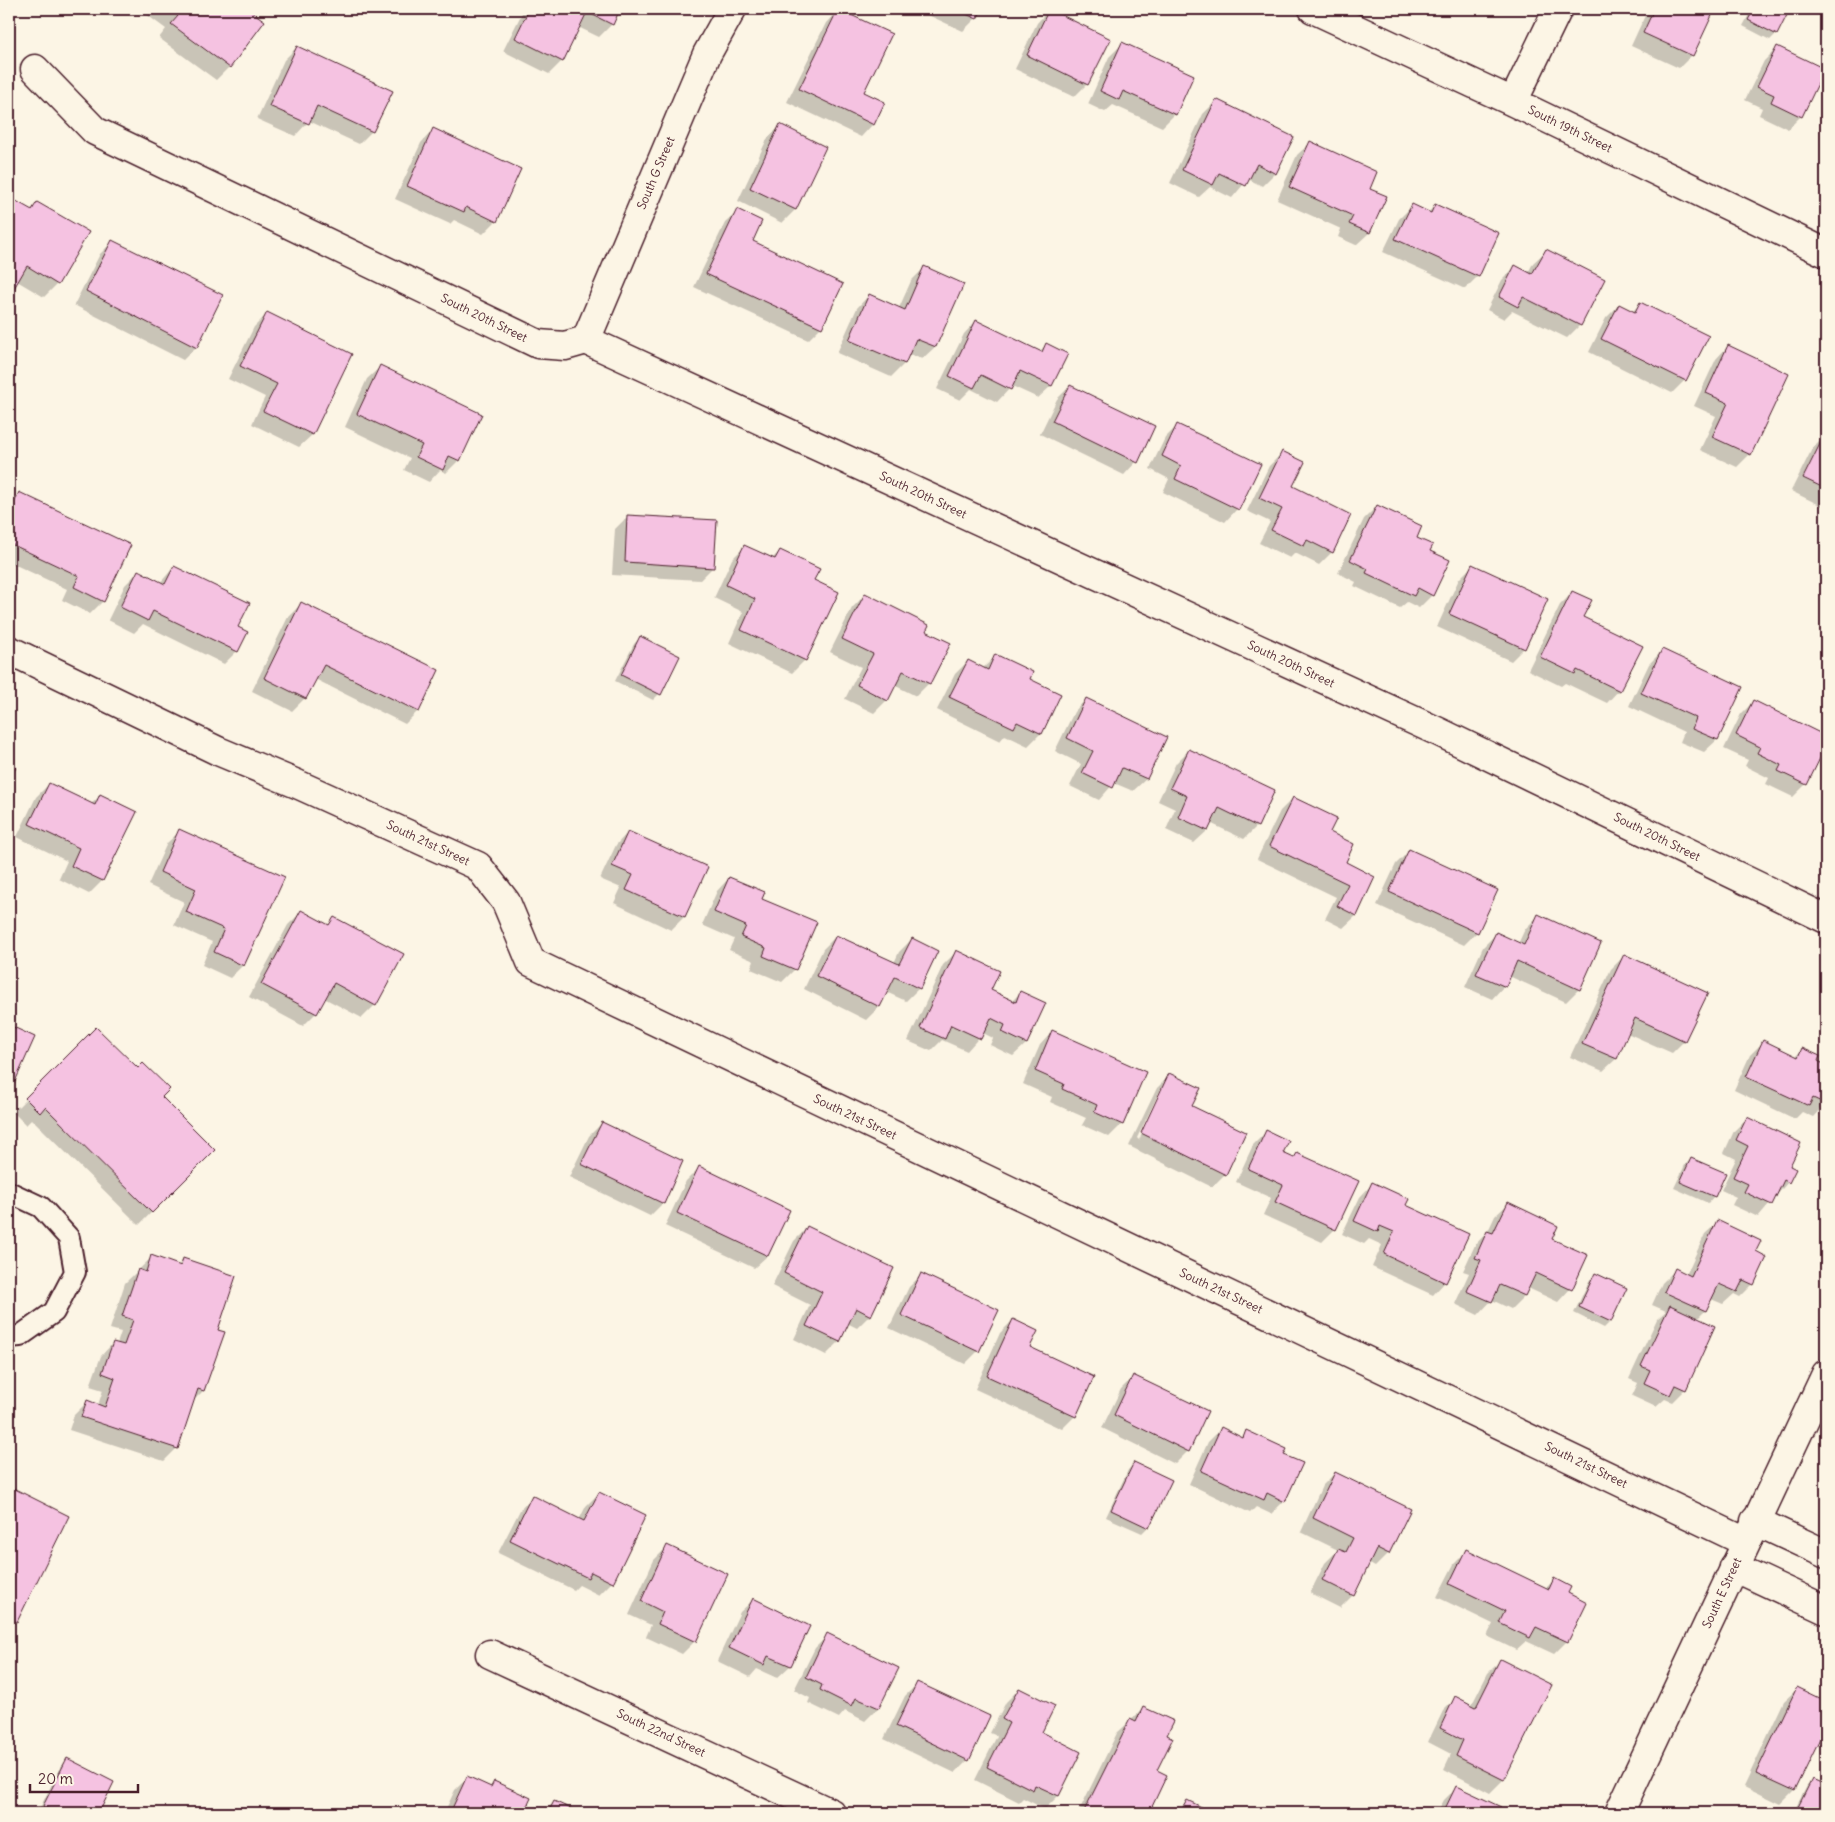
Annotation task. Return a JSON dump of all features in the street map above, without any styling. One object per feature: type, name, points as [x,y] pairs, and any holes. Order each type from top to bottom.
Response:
[{"type":"street","name":"South G Street","points":[[586,340],[707,54],[732,9]]},
{"type":"street","name":"South 19th Street","points":[[1313,9],[1513,102],[1826,253]]},
{"type":"street","points":[[1513,102],[1558,9]]},
{"type":"street","name":"South 20th Street","points":[[35,68],[95,131],[538,344],[565,346],[586,340],[1429,728],[1826,919]]},
{"type":"street","name":"South 21st Street","points":[[9,650],[218,751],[297,784],[478,866],[506,902],[531,962],[1750,1531],[1826,1554]]},
{"type":"street","name":"South E Street","points":[[1619,1813],[1750,1531],[1826,1374]]},
{"type":"street","points":[[1734,1567],[1826,1610]]},
{"type":"street","name":"South 22nd Street","points":[[490,1654],[831,1813]]},
{"type":"lane","points":[[9,1192],[41,1208],[69,1238],[75,1272],[54,1312],[20,1336],[9,1337]]},
{"type":"building","points":[[169,9],[248,9],[265,21],[230,68],[171,24],[178,16]]},
{"type":"building","points":[[529,9],[620,9],[613,25],[587,12],[563,62],[515,38]]},
{"type":"building","points":[[838,9],[892,34],[864,92],[885,102],[874,125],[799,89]]},
{"type":"building","points":[[955,9],[982,9],[977,19]]},
{"type":"building","points":[[1049,9],[1111,39],[1088,85],[1027,55]]},
{"type":"building","points":[[1654,9],[1715,9],[1693,56],[1643,33]]},
{"type":"building","points":[[1754,9],[1790,9],[1777,35],[1748,20]]},
{"type":"building","points":[[1122,42],[1194,75],[1176,115],[1123,91],[1119,100],[1100,91]]},
{"type":"building","points":[[297,46],[393,91],[373,132],[317,106],[309,124],[269,106]]},
{"type":"building","points":[[1777,46],[1825,69],[1802,117],[1771,102],[1774,95],[1757,87]]},
{"type":"building","points":[[1216,99],[1294,137],[1276,174],[1257,164],[1246,186],[1219,173],[1213,185],[1182,170]]},
{"type":"building","points":[[780,124],[826,147],[796,210],[750,188]]},
{"type":"building","points":[[433,128],[521,169],[497,222],[466,207],[464,212],[407,186]]},
{"type":"building","points":[[1310,141],[1377,172],[1370,189],[1387,196],[1370,233],[1349,224],[1353,216],[1289,187]]},
{"type":"building","points":[[9,197],[32,210],[37,202],[89,232],[58,285],[27,266],[13,290],[9,287]]},
{"type":"building","points":[[1412,204],[1431,213],[1435,204],[1499,233],[1479,277],[1395,239]]},
{"type":"building","points":[[737,209],[762,221],[753,241],[843,284],[822,328],[706,274]]},
{"type":"building","points":[[112,240],[223,295],[197,348],[86,291]]},
{"type":"building","points":[[1546,249],[1605,279],[1581,326],[1523,297],[1518,307],[1499,297],[1515,265],[1532,274]]},
{"type":"building","points":[[924,266],[964,284],[936,347],[916,339],[905,364],[849,340],[869,294],[905,310]]},
{"type":"building","points":[[1640,302],[1709,336],[1686,381],[1601,339],[1619,304],[1635,312]]},
{"type":"building","points":[[267,312],[352,354],[313,435],[263,411],[277,384],[240,366]]},
{"type":"building","points":[[976,320],[1042,352],[1046,343],[1068,354],[1052,386],[1020,371],[1011,390],[981,375],[974,388],[949,376]]},
{"type":"building","points":[[1728,345],[1789,374],[1751,455],[1712,437],[1728,403],[1706,393]]},
{"type":"building","points":[[380,365],[482,414],[460,461],[449,456],[443,470],[416,457],[422,445],[357,414]]},
{"type":"building","points":[[1070,385],[1155,426],[1138,463],[1052,421]]},
{"type":"building","points":[[1177,424],[1261,464],[1239,510],[1175,479],[1181,466],[1162,456]]},
{"type":"building","points":[[1826,432],[1826,489],[1803,478]]},
{"type":"building","points":[[1282,451],[1305,462],[1293,486],[1351,515],[1333,553],[1307,540],[1304,546],[1271,530],[1282,509],[1259,498]]},
{"type":"building","points":[[19,492],[131,545],[104,602],[74,587],[79,576],[9,543],[9,514]]},
{"type":"building","points":[[1377,505],[1422,526],[1417,538],[1433,545],[1430,551],[1450,560],[1433,596],[1418,588],[1414,596],[1366,573],[1368,569],[1350,560]]},
{"type":"building","points":[[627,515],[717,520],[714,568],[625,562]]},
{"type":"building","points":[[744,545],[775,559],[780,550],[820,569],[814,580],[839,592],[806,661],[741,630],[755,599],[726,585]]},
{"type":"building","points":[[1472,564],[1548,599],[1525,649],[1449,614]]},
{"type":"building","points":[[174,566],[250,603],[238,627],[248,632],[238,652],[153,611],[148,621],[120,607],[138,570],[165,584]]},
{"type":"building","points":[[1572,591],[1592,600],[1583,617],[1643,646],[1620,691],[1577,670],[1575,674],[1540,657]]},
{"type":"building","points":[[865,593],[929,625],[926,631],[951,643],[930,684],[903,671],[888,701],[857,685],[873,654],[842,639]]},
{"type":"building","points":[[301,602],[439,670],[419,712],[324,665],[306,699],[264,678]]},
{"type":"building","points":[[640,636],[680,656],[661,695],[621,675]]},
{"type":"building","points":[[1662,649],[1743,687],[1718,740],[1692,729],[1696,718],[1641,693]]},
{"type":"building","points":[[995,654],[1033,672],[1030,679],[1061,694],[1042,734],[1017,722],[1014,728],[949,697],[968,660],[988,670]]},
{"type":"building","points":[[1086,698],[1167,737],[1147,779],[1122,768],[1113,788],[1082,773],[1093,751],[1067,738]]},
{"type":"building","points":[[1753,700],[1826,736],[1826,746],[1807,785],[1778,771],[1781,765],[1757,753],[1760,747],[1736,735]]},
{"type":"building","points":[[1189,749],[1275,790],[1258,827],[1219,808],[1208,831],[1178,817],[1187,796],[1170,788]]},
{"type":"building","points":[[9,764],[16,767],[9,783]]},
{"type":"building","points":[[49,783],[95,805],[100,794],[137,812],[103,881],[71,866],[79,848],[29,824]]},
{"type":"building","points":[[1293,797],[1337,818],[1330,832],[1354,844],[1346,862],[1375,877],[1357,916],[1337,906],[1348,884],[1269,846]]},
{"type":"building","points":[[179,829],[285,877],[244,966],[214,952],[224,929],[186,912],[196,889],[160,872]]},
{"type":"building","points":[[628,831],[708,867],[685,917],[626,890],[633,875],[612,866]]},
{"type":"building","points":[[1409,849],[1498,890],[1478,933],[1389,892]]},
{"type":"building","points":[[729,877],[765,892],[762,899],[817,922],[796,970],[763,956],[766,948],[741,937],[746,926],[714,912]]},
{"type":"building","points":[[301,910],[329,925],[334,917],[404,954],[376,1006],[334,983],[317,1014],[261,984]]},
{"type":"building","points":[[1538,914],[1601,943],[1580,990],[1517,961],[1506,987],[1476,974],[1496,932],[1524,945]]},
{"type":"building","points":[[836,935],[899,964],[912,938],[938,951],[920,989],[895,977],[880,1007],[816,976]]},
{"type":"building","points":[[956,950],[1000,971],[991,990],[1016,1002],[1020,991],[1046,1003],[1027,1044],[1002,1032],[1005,1025],[991,1018],[981,1039],[951,1025],[945,1039],[920,1028]]},
{"type":"building","points":[[1624,954],[1708,993],[1685,1041],[1635,1018],[1617,1059],[1582,1044]]},
{"type":"building","points":[[9,1025],[35,1037],[9,1095]]},
{"type":"building","points":[[96,1027],[138,1068],[143,1063],[170,1089],[162,1097],[215,1150],[152,1213],[45,1107],[40,1113],[25,1098]]},
{"type":"building","points":[[1052,1030],[1146,1072],[1123,1125],[1094,1112],[1097,1105],[1062,1089],[1064,1084],[1035,1071]]},
{"type":"building","points":[[1763,1040],[1798,1057],[1802,1048],[1820,1056],[1818,1061],[1826,1065],[1826,1104],[1813,1098],[1809,1106],[1746,1077]]},
{"type":"building","points":[[1169,1073],[1201,1088],[1192,1106],[1246,1132],[1226,1175],[1141,1133]]},
{"type":"building","points":[[1747,1117],[1801,1143],[1790,1166],[1796,1169],[1789,1183],[1784,1180],[1772,1205],[1744,1192],[1748,1184],[1733,1177],[1748,1146],[1736,1140]]},
{"type":"building","points":[[602,1122],[683,1161],[664,1204],[581,1164]]},
{"type":"building","points":[[1266,1130],[1289,1141],[1283,1153],[1294,1158],[1297,1153],[1359,1181],[1336,1230],[1275,1202],[1283,1185],[1248,1169]]},
{"type":"building","points":[[1691,1158],[1726,1173],[1715,1197],[1680,1182]]},
{"type":"building","points":[[699,1166],[790,1210],[768,1256],[677,1213]]},
{"type":"building","points":[[1372,1182],[1409,1199],[1406,1205],[1469,1234],[1446,1283],[1384,1254],[1394,1232],[1380,1226],[1378,1232],[1354,1221]]},
{"type":"building","points":[[1508,1202],[1558,1226],[1552,1239],[1588,1255],[1572,1290],[1536,1273],[1525,1296],[1500,1285],[1492,1302],[1467,1291],[1481,1260],[1475,1258],[1487,1231],[1493,1233]]},
{"type":"building","points":[[1717,1220],[1761,1241],[1756,1251],[1767,1257],[1754,1285],[1743,1280],[1737,1292],[1719,1284],[1706,1311],[1664,1292],[1675,1268],[1691,1276]]},
{"type":"building","points":[[807,1226],[894,1268],[871,1316],[856,1308],[840,1342],[806,1326],[822,1292],[784,1273]]},
{"type":"building","points":[[151,1255],[181,1266],[183,1258],[236,1276],[218,1330],[225,1332],[204,1391],[198,1389],[178,1449],[81,1417],[87,1400],[105,1407],[115,1378],[102,1373],[113,1342],[124,1345],[133,1320],[122,1316],[138,1269],[146,1272]]},
{"type":"building","points":[[921,1273],[999,1310],[979,1352],[901,1315]]},
{"type":"building","points":[[1595,1273],[1627,1288],[1611,1322],[1579,1307]]},
{"type":"building","points":[[1670,1305],[1715,1326],[1686,1390],[1675,1385],[1670,1395],[1644,1383],[1650,1370],[1641,1366]]},
{"type":"building","points":[[1013,1319],[1038,1331],[1030,1347],[1094,1377],[1076,1417],[987,1376]]},
{"type":"building","points":[[1133,1375],[1208,1411],[1189,1452],[1114,1415]]},
{"type":"building","points":[[1221,1427],[1243,1438],[1246,1430],[1287,1449],[1284,1455],[1303,1463],[1285,1502],[1267,1493],[1264,1500],[1201,1471]]},
{"type":"building","points":[[1134,1462],[1172,1480],[1149,1528],[1111,1510]]},
{"type":"building","points":[[1335,1472],[1411,1509],[1389,1554],[1377,1548],[1354,1596],[1322,1580],[1338,1549],[1346,1552],[1353,1538],[1313,1518]]},
{"type":"building","points":[[9,1486],[69,1516],[17,1622],[9,1618]]},
{"type":"building","points":[[599,1492],[646,1515],[613,1583],[591,1572],[588,1578],[510,1540],[532,1495],[584,1521]]},
{"type":"building","points":[[667,1545],[728,1574],[696,1642],[658,1624],[663,1612],[641,1601]]},
{"type":"building","points":[[1466,1549],[1549,1589],[1554,1578],[1571,1587],[1568,1593],[1587,1603],[1568,1642],[1536,1627],[1530,1638],[1499,1623],[1505,1611],[1449,1584]]},
{"type":"building","points":[[753,1598],[810,1626],[791,1666],[768,1656],[764,1665],[729,1648]]},
{"type":"building","points":[[827,1633],[899,1668],[879,1708],[856,1698],[852,1706],[820,1690],[822,1685],[806,1677]]},
{"type":"building","points":[[1500,1659],[1552,1685],[1504,1780],[1456,1756],[1463,1740],[1440,1728],[1455,1696],[1476,1707]]},
{"type":"building","points":[[917,1682],[990,1716],[969,1761],[896,1726]]},
{"type":"building","points":[[1797,1687],[1826,1701],[1826,1727],[1795,1791],[1756,1773]]},
{"type":"building","points":[[1019,1688],[1055,1706],[1042,1732],[1081,1752],[1059,1796],[1035,1785],[1033,1790],[987,1767],[1009,1723],[1002,1719]]},
{"type":"building","points":[[1143,1707],[1174,1721],[1167,1735],[1173,1738],[1157,1770],[1167,1775],[1149,1813],[1083,1813],[1130,1719],[1136,1722]]},
{"type":"building","points":[[67,1758],[114,1782],[99,1813],[57,1813],[43,1806]]},
{"type":"building","points":[[467,1776],[491,1787],[494,1781],[531,1798],[524,1813],[450,1813]]},
{"type":"building","points":[[1812,1779],[1826,1785],[1826,1813],[1795,1813]]},
{"type":"building","points":[[1456,1786],[1501,1807],[1498,1813],[1443,1813]]},
{"type":"building","points":[[1187,1800],[1214,1813],[1180,1813]]},
{"type":"building","points":[[554,1801],[580,1813],[548,1813]]}]
